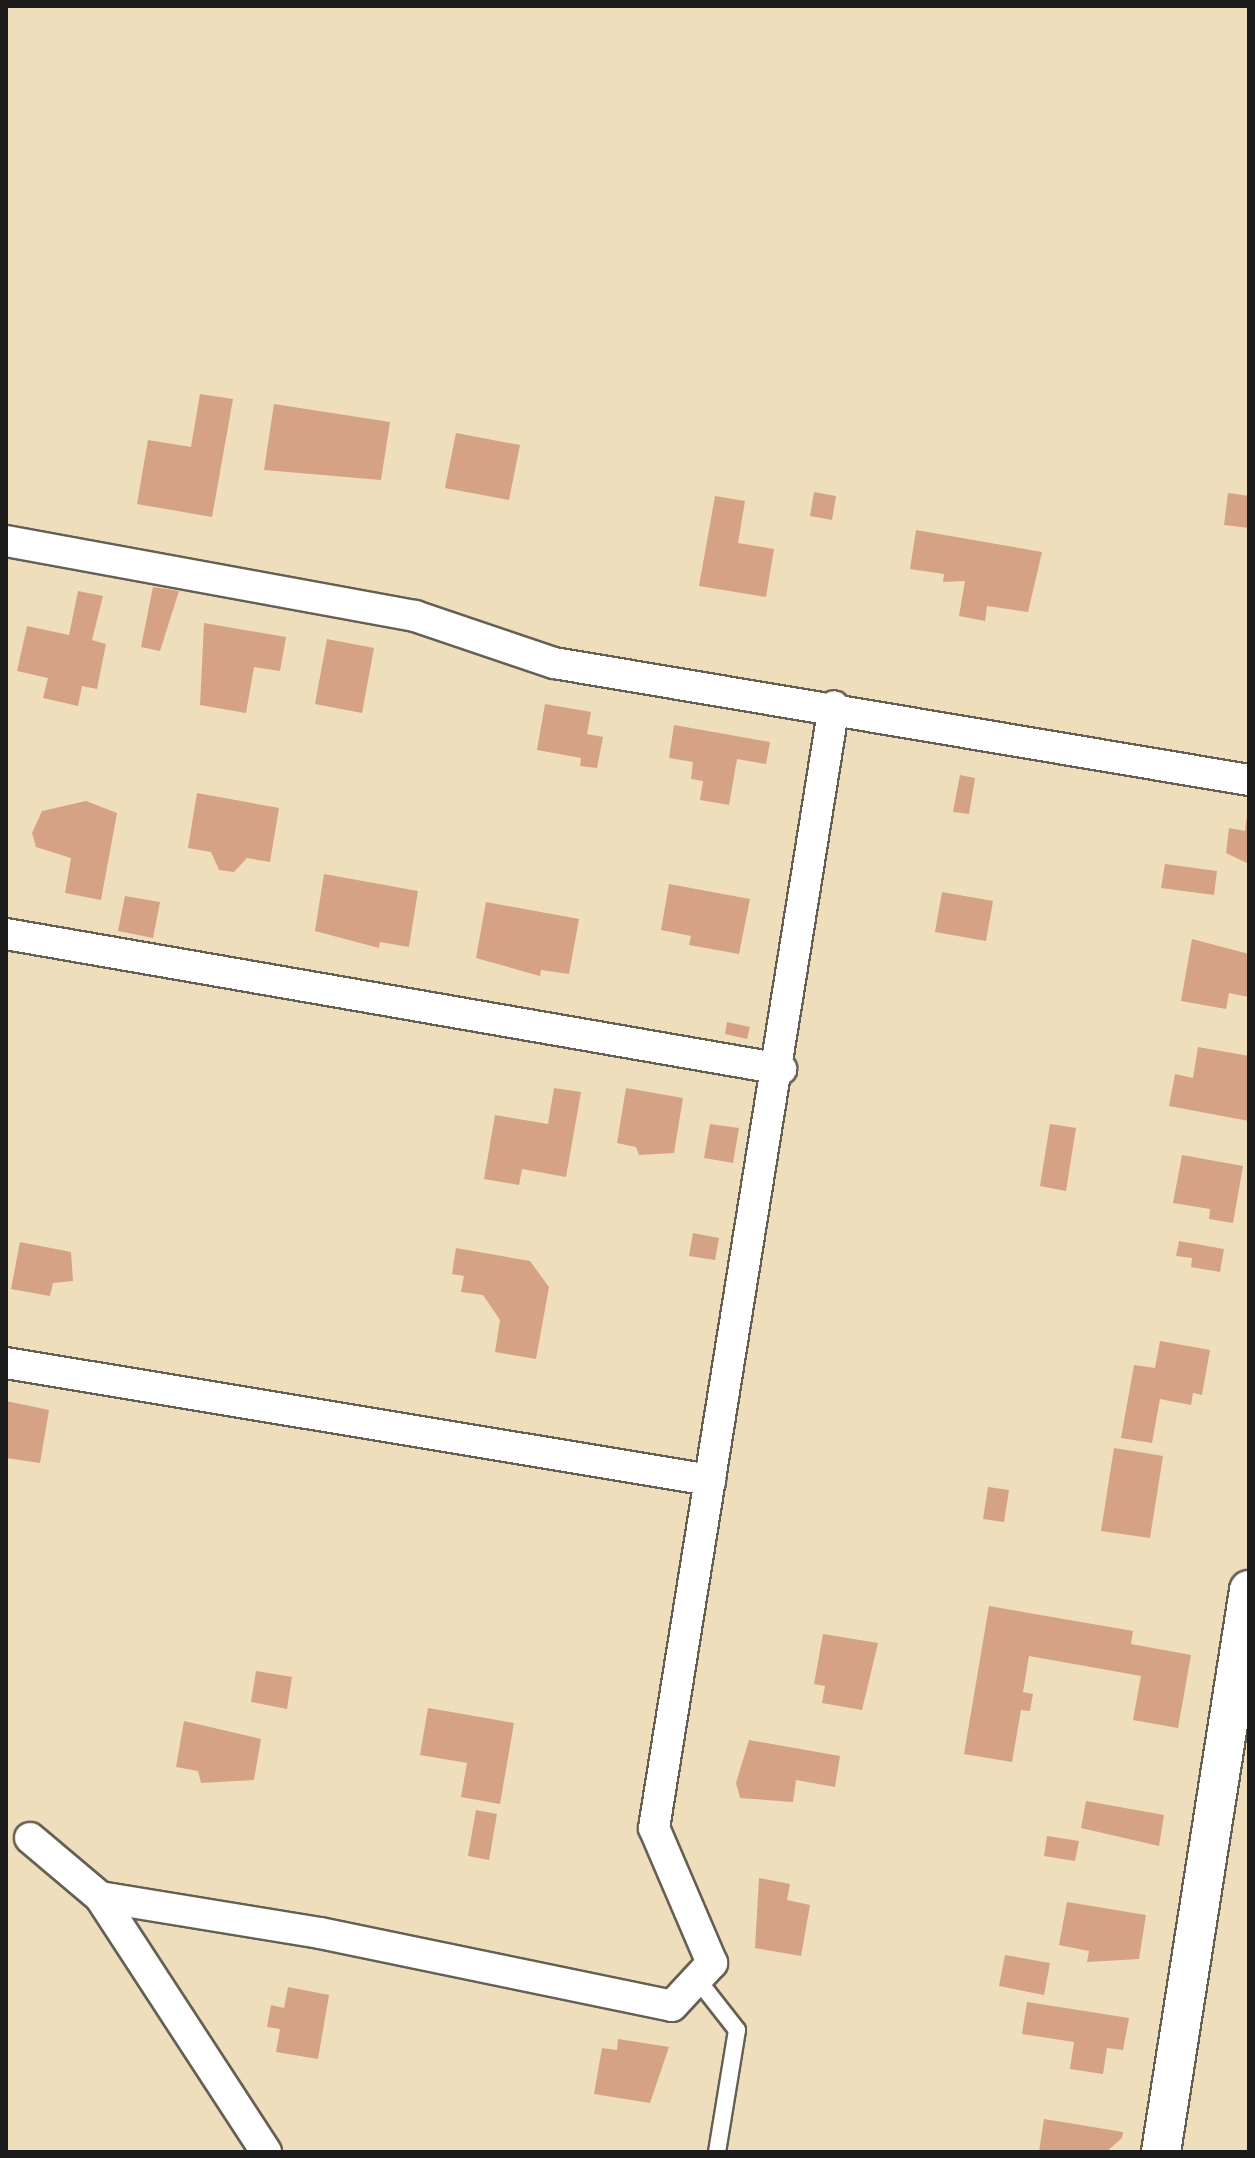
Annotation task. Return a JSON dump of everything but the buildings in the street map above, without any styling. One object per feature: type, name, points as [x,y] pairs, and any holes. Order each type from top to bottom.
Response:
[{"type":"street","points":[[6,541],[415,616],[554,663],[834,706],[1249,780]]},
{"type":"street","points":[[100,1897],[320,1933],[672,2006],[712,1963],[654,1828],[781,1069],[834,706]]},
{"type":"street","points":[[6,934],[781,1069]]},
{"type":"street","points":[[6,1363],[710,1480]]},
{"type":"street","points":[[1161,2152],[1249,1590]]},
{"type":"street","points":[[30,1838],[100,1897],[266,2152]]},
{"type":"lane","points":[[697,1979],[737,2030],[717,2152]]}]
